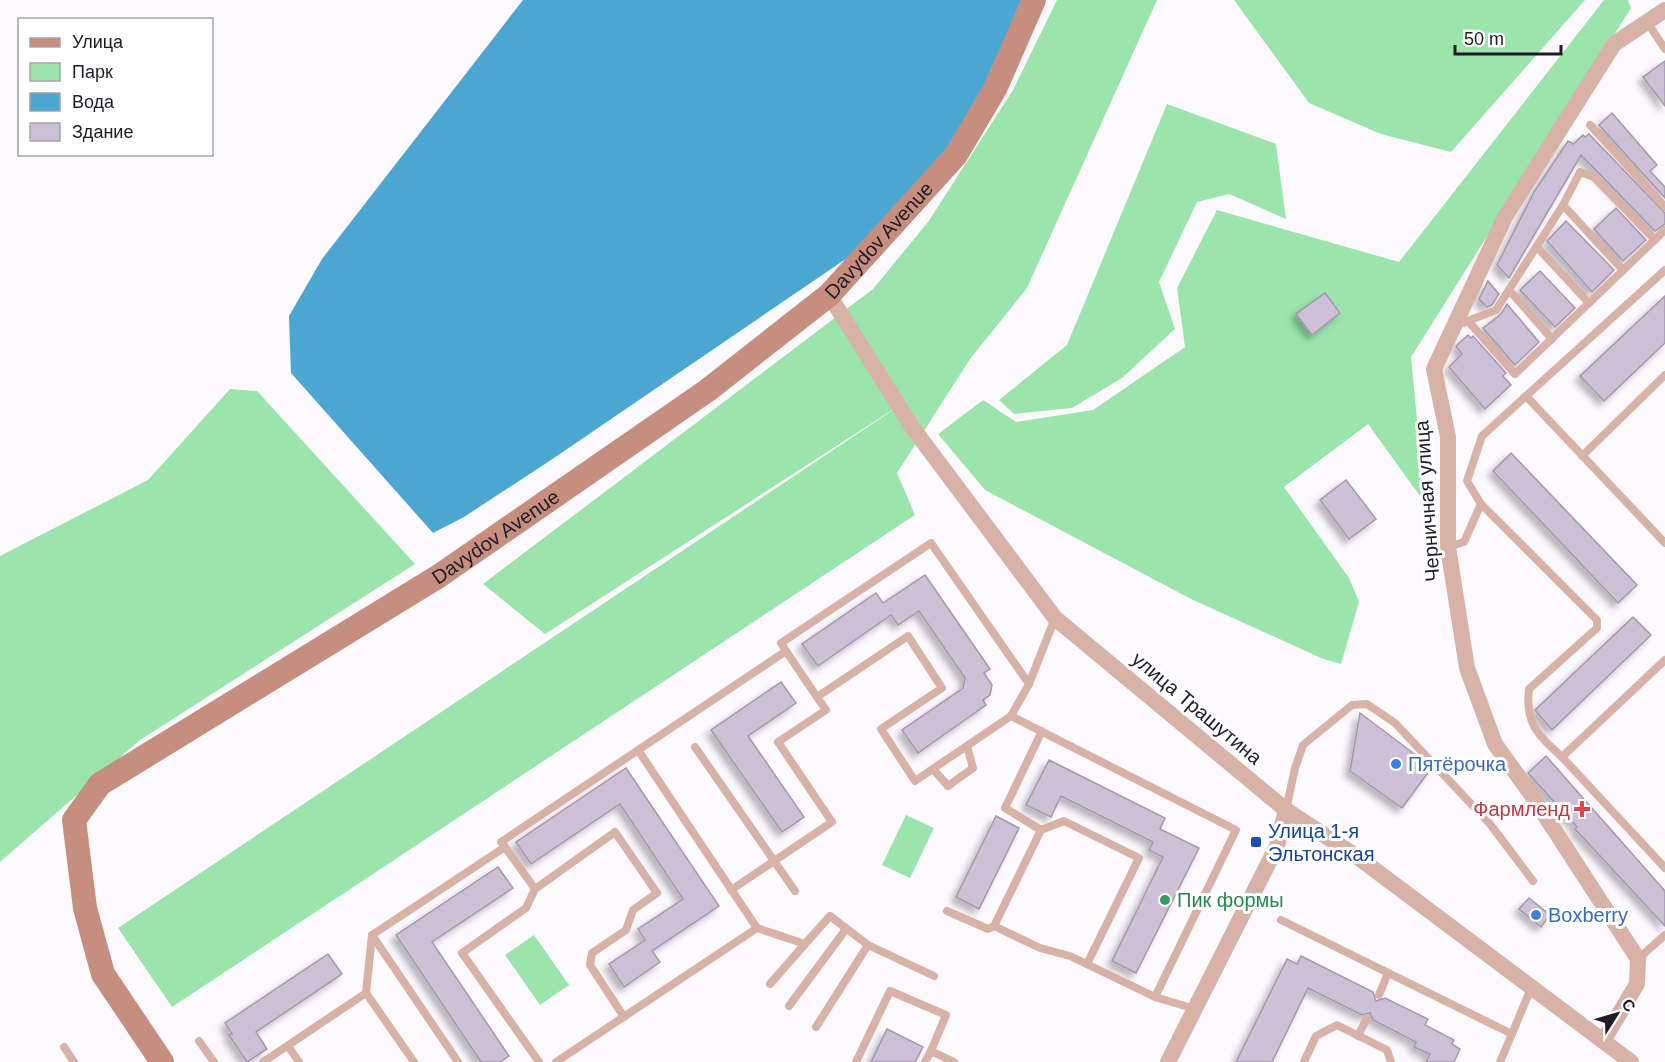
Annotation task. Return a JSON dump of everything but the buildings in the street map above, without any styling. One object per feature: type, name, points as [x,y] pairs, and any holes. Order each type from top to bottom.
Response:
[{"type":"street","name":"Davydov Avenue","points":[[162,1062],[103,974],[85,908],[74,820],[100,784],[439,576],[708,390],[829,295],[956,155],[995,90],[1034,0]]},
{"type":"street","name":"Черничная улица","points":[[1638,959],[1531,794],[1495,744],[1467,668],[1448,547],[1448,437],[1434,369],[1505,217],[1614,44],[1665,10]]},
{"type":"street","name":"улица Трашутина","points":[[829,295],[912,427],[1055,618],[1286,810],[1359,858],[1631,1062]]},
{"type":"street","points":[[1168,1062],[1276,846],[1286,810]]},
{"type":"street","points":[[1603,1041],[1637,984],[1638,959]]},
{"type":"lane","points":[[1647,22],[1665,49]]},
{"type":"lane","points":[[1590,125],[1665,207]]},
{"type":"lane","points":[[1452,327],[1496,310],[1537,248],[1580,172],[1594,177],[1655,240]]},
{"type":"lane","points":[[1563,205],[1623,270]]},
{"type":"lane","points":[[1469,322],[1515,374],[1665,230]]},
{"type":"lane","points":[[1537,248],[1589,303]]},
{"type":"lane","points":[[1665,270],[1482,436],[1467,481],[1481,504],[1597,620],[1597,628],[1529,689],[1527,709],[1539,737],[1562,757],[1665,868]]},
{"type":"lane","points":[[1510,291],[1552,339]]},
{"type":"lane","points":[[1582,456],[1665,375]]},
{"type":"lane","points":[[1526,396],[1665,543]]},
{"type":"lane","points":[[1448,547],[1464,542],[1481,504]]},
{"type":"lane","points":[[731,890],[832,822],[778,742],[826,710],[781,643],[931,543],[1029,684]]},
{"type":"lane","points":[[817,697],[908,636],[942,688],[880,729],[915,781],[1011,716],[1029,684],[1055,618]]},
{"type":"lane","points":[[534,889],[501,842],[786,651]]},
{"type":"lane","points":[[1562,757],[1665,660]]},
{"type":"lane","points":[[1286,810],[1294,768],[1303,745],[1352,705],[1367,704],[1395,723],[1490,824],[1533,881]]},
{"type":"lane","points":[[1011,716],[1236,830],[1155,997]]},
{"type":"lane","points":[[1041,830],[1005,808],[1042,731]]},
{"type":"lane","points":[[933,769],[948,786],[973,768],[967,746]]},
{"type":"lane","points":[[695,747],[795,891]]},
{"type":"lane","points":[[638,750],[757,928],[806,944]]},
{"type":"lane","points":[[947,911],[988,929],[994,926],[1041,830],[1064,821],[1139,858],[1087,964]]},
{"type":"lane","points":[[539,1062],[462,953],[526,908],[534,889],[615,831],[657,893],[633,910],[626,930],[592,953],[590,966],[624,1017]]},
{"type":"lane","points":[[372,935],[505,847]]},
{"type":"lane","points":[[770,984],[830,916],[868,945],[934,976]]},
{"type":"lane","points":[[1281,920],[1512,1034]]},
{"type":"lane","points":[[994,926],[1040,948],[1070,956],[1155,997],[1195,1009]]},
{"type":"lane","points":[[556,1062],[757,928]]},
{"type":"lane","points":[[789,1006],[846,928]]},
{"type":"lane","points":[[372,935],[366,993],[414,1062]]},
{"type":"lane","points":[[372,935],[458,1062]]},
{"type":"lane","points":[[1638,959],[1665,935]]},
{"type":"lane","points":[[816,1028],[868,945]]},
{"type":"lane","points":[[1379,995],[1388,973]]},
{"type":"lane","points":[[1500,1062],[1531,988]]},
{"type":"lane","points":[[856,1062],[890,991],[946,1015],[925,1062]]},
{"type":"lane","points":[[263,1062],[366,993]]},
{"type":"lane","points":[[1358,1036],[1367,1018]]},
{"type":"lane","points":[[1304,1062],[1316,1036],[1337,1025],[1388,1050],[1391,1062]]},
{"type":"lane","points":[[199,1041],[214,1062]]},
{"type":"lane","points":[[288,1046],[299,1062]]},
{"type":"lane","points":[[64,1047],[74,1062]]},
{"type":"lane","points":[[931,1051],[954,1062]]},
{"type":"green space","points":[[1057,0],[1157,0],[1027,288],[970,359],[897,473],[915,515],[172,1007],[118,928],[914,396],[545,634],[483,584],[873,289],[928,222],[1013,90]]},
{"type":"green space","points":[[1234,0],[1585,0],[1451,152],[1381,134],[1309,103]]},
{"type":"green space","points":[[1604,0],[1628,0],[1631,8],[1411,357],[1425,503],[1368,424],[1284,487],[1349,578],[1359,602],[1341,664],[1321,658],[1191,599],[985,490],[938,434],[983,400],[1016,422],[1093,410],[1185,347],[1177,288],[1217,210],[1399,262]]},
{"type":"green space","points":[[1167,104],[1276,144],[1286,219],[1229,194],[1197,202],[1159,282],[1175,329],[1122,378],[1072,408],[1014,414],[999,400],[1067,345]]},
{"type":"green space","points":[[230,389],[257,391],[415,564],[140,740],[0,862],[0,556],[148,480]]},
{"type":"green space","points":[[906,815],[934,828],[910,878],[882,865]]},
{"type":"green space","points":[[534,935],[569,985],[540,1005],[505,955]]},
{"type":"water","points":[[523,0],[1022,0],[996,69],[947,149],[856,252],[551,460],[464,517],[433,533],[291,373],[289,316],[322,259]]},
{"type":"place","name":"Пятёрочка","points":[[1396,764]]},
{"type":"place","name":"Фармленд","points":[[1582,809]]},
{"type":"place","name":"Улица 1-я Эльтонская","points":[[1256,842]]},
{"type":"place","name":"Пик формы","points":[[1165,900]]},
{"type":"place","name":"Boxberry","points":[[1536,915]]}]
